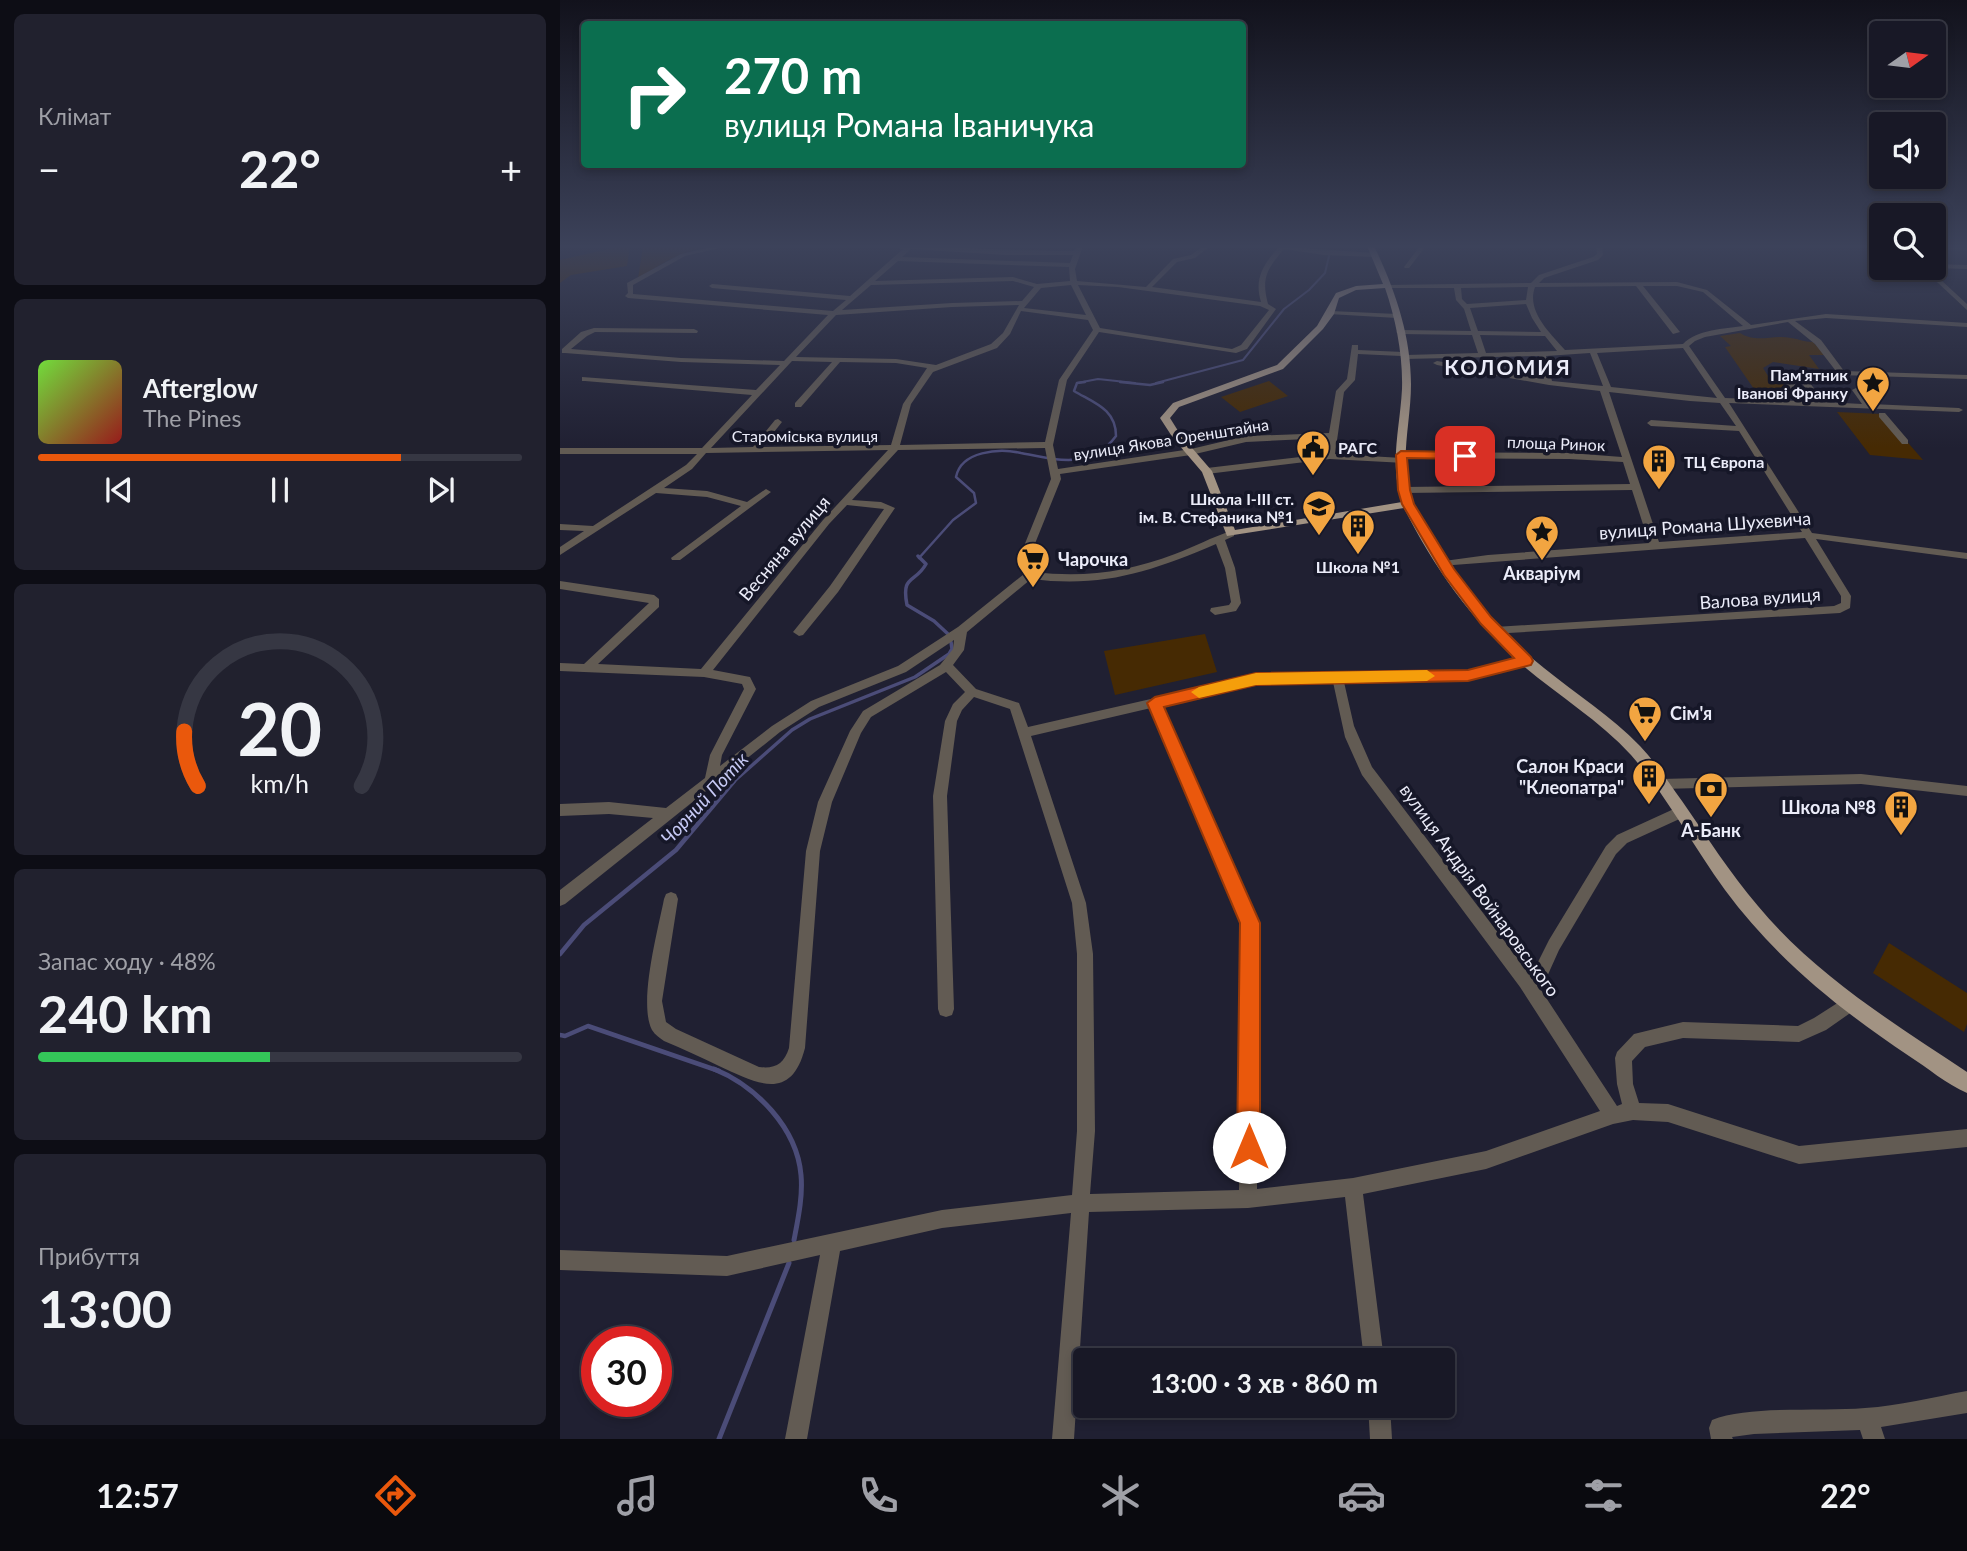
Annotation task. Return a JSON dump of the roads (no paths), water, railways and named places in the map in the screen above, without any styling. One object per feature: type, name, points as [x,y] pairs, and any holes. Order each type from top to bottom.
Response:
[{"type":"main road","points":[[1331,313],[1293,357],[1280,367],[1176,405],[1167,413],[1167,424],[1207,471],[1225,536],[1406,497]]},
{"type":"main road","points":[[1397,316],[1404,358],[1401,458],[1406,497],[1444,564],[1495,631],[1525,661],[1612,728],[1637,752],[1766,929],[1801,965],[1850,1003],[1967,1083]]},
{"type":"street","points":[[560,552],[689,467],[834,313]]},
{"type":"street","points":[[694,331],[594,330],[584,334],[565,351],[681,360],[896,360],[934,367],[994,346],[1006,334],[1017,313]]},
{"type":"street","points":[[1063,313],[1091,318]]},
{"type":"street","points":[[1088,313],[1097,330]]},
{"type":"street","points":[[1097,330],[1233,351],[1244,347],[1265,313]]},
{"type":"street","points":[[1334,313],[1397,316]]},
{"type":"street","points":[[1467,313],[1483,356]]},
{"type":"street","points":[[1535,313],[1562,352]]},
{"type":"street","points":[[1661,313],[1676,331]]},
{"type":"street","points":[[1731,313],[1748,326]]},
{"type":"street","points":[[1404,358],[1685,346],[1692,339],[1789,320],[1846,317],[1967,325]]},
{"type":"street","points":[[1789,320],[1818,342],[1842,373],[1967,377]]},
{"type":"street","points":[[1029,575],[1029,546],[1056,479],[1052,459],[1063,380],[1097,330]]},
{"type":"street","points":[[1400,332],[1547,334]]},
{"type":"street","name":"Валова вулиця","points":[[1495,631],[1836,610],[1846,606],[1846,596],[1726,402],[1685,346]]},
{"type":"street","points":[[1330,456],[1340,391],[1351,380],[1355,350],[1549,383],[1726,402],[1959,410]]},
{"type":"street","points":[[1592,350],[1655,545]]},
{"type":"street","points":[[1542,354],[1549,383]]},
{"type":"street","points":[[1460,357],[1460,367]]},
{"type":"street","points":[[798,405],[839,359]]},
{"type":"street","points":[[895,448],[907,404],[934,367]]},
{"type":"street","points":[[1803,370],[1801,377],[1823,405]]},
{"type":"street","points":[[585,379],[758,393]]},
{"type":"street","points":[[1788,381],[1806,405]]},
{"type":"street","points":[[1856,390],[1869,407]]},
{"type":"street","points":[[1882,415],[1905,442]]},
{"type":"street","points":[[757,448],[778,422]]},
{"type":"street","points":[[1651,424],[1741,429]]},
{"type":"street","name":"вулиця Якова Оренштайна","points":[[1052,459],[1191,452],[1245,439],[1333,435]]},
{"type":"street","name":"Староміська вулиця","points":[[560,451],[895,448],[1052,459]]},
{"type":"street","name":"Весняна вулиця","points":[[704,673],[844,502],[895,448]]},
{"type":"street","name":"площа Ринок","points":[[1207,471],[1330,456],[1569,456],[1626,460]]},
{"type":"street","points":[[1406,497],[1635,487]]},
{"type":"street","points":[[657,490],[705,493],[748,505]]},
{"type":"street","points":[[676,558],[766,492]]},
{"type":"street","points":[[799,632],[834,589],[890,510],[885,505],[844,502]]},
{"type":"street","points":[[560,527],[595,529]]},
{"type":"street","name":"вулиця Романа Шухевича","points":[[1444,564],[1655,545],[1808,535],[1967,556]]},
{"type":"street","points":[[560,899],[711,779],[813,705],[894,674],[962,630],[1029,575],[1083,580],[1123,576],[1225,536],[1236,603],[1232,608],[1215,611]]},
{"type":"street","points":[[560,585],[654,599],[655,604],[586,669]]},
{"type":"street","points":[[671,899],[654,1001],[659,1027],[670,1035],[758,1075],[773,1076],[786,1071],[794,1060],[797,1048],[813,851],[825,802],[856,731],[867,714],[946,665],[958,650],[962,630]]},
{"type":"street","points":[[1025,733],[1256,679],[1468,675],[1525,661]]},
{"type":"street","points":[[946,665],[972,692],[1015,706],[1081,916],[1085,954],[1086,1117],[1063,1439]]},
{"type":"street","points":[[560,667],[704,673],[743,678],[751,687],[716,755],[711,779]]},
{"type":"street","name":"вулиця Андрія Войнаровського","points":[[1338,679],[1344,721],[1352,745],[1367,771],[1532,991],[1613,1115]]},
{"type":"street","points":[[946,1009],[940,796],[951,721],[957,707],[972,692]]},
{"type":"street","points":[[1155,703],[1250,923],[1248,1199]]},
{"type":"street","points":[[1661,784],[1861,779],[1967,791]]},
{"type":"street","points":[[560,810],[608,808],[670,814]]},
{"type":"street","points":[[1532,991],[1554,945],[1611,850],[1622,839],[1681,812]]},
{"type":"street","points":[[1633,1111],[1625,1084],[1623,1058],[1640,1040],[1683,1030],[1799,1034],[1820,1024],[1850,1003]]},
{"type":"street","points":[[560,1261],[727,1266],[942,1219],[1079,1203],[1248,1199],[1353,1187],[1486,1160],[1613,1115],[1633,1111],[1668,1113],[1799,1155],[1967,1138]]},
{"type":"street","points":[[1353,1187],[1373,1348]]},
{"type":"street","points":[[796,1439],[832,1242]]},
{"type":"street","points":[[1721,1434],[1754,1423],[1870,1429],[1967,1402]]},
{"type":"street","points":[[1380,1418],[1381,1439]]},
{"type":"waterway","name":"Чорний Потік","points":[[1156,383],[1243,360],[1281,313]]},
{"type":"waterway","name":"Чорний Потік","points":[[1077,383],[1098,379],[1135,383]]},
{"type":"waterway","name":"Чорний Потік","points":[[1077,383],[1085,382]]},
{"type":"waterway","name":"Чорний Потік","points":[[1120,382],[1150,385],[1163,382]]},
{"type":"waterway","name":"Чорний Потік","points":[[919,557],[953,520],[976,503],[974,493],[956,477],[959,468],[973,457],[1002,451],[1073,460],[1096,454],[1116,436],[1108,413],[1074,391],[1077,383]]},
{"type":"waterway","name":"Чорний Потік","points":[[919,557],[926,564],[907,584],[907,605],[934,621],[948,634]]},
{"type":"waterway","name":"Чорний Потік","points":[[733,782],[792,730],[810,719],[915,677],[949,654],[952,649],[951,642]]},
{"type":"waterway","name":"Чорний Потік","points":[[560,954],[584,925],[676,850],[733,782]]},
{"type":"waterway","name":"Чорний Потік","points":[[560,1035],[565,1036],[588,1026],[716,1070]]},
{"type":"waterway","name":"Чорний Потік","points":[[716,1070],[745,1086],[759,1098],[783,1125],[792,1141],[801,1175],[800,1208],[794,1240]]},
{"type":"waterway","name":"Чорний Потік","points":[[719,1439],[789,1263]]},
{"type":"place","name":"Пам'ятник Іванові Франку","points":[[1873,413]]},
{"type":"place","name":"РАГС","points":[[1313,477]]},
{"type":"place","name":"ТЦ Європа","points":[[1659,491]]},
{"type":"place","name":"Школа I-III ст. ім. В. Стефаника №1","points":[[1319,537]]},
{"type":"place","name":"Школа №1","points":[[1358,556]]},
{"type":"place","name":"Акваріум","points":[[1542,562]]},
{"type":"place","name":"Чарочка","points":[[1033,589]]},
{"type":"place","name":"Сім'я","points":[[1645,743]]},
{"type":"place","name":"Салон Краси \"Клеопатра\"","points":[[1649,806]]},
{"type":"place","name":"А-Банк","points":[[1711,819]]},
{"type":"place","name":"Школа №8","points":[[1901,837]]},
{"type":"district","name":"КОЛОМИЯ","points":[[1508,366]]}]
